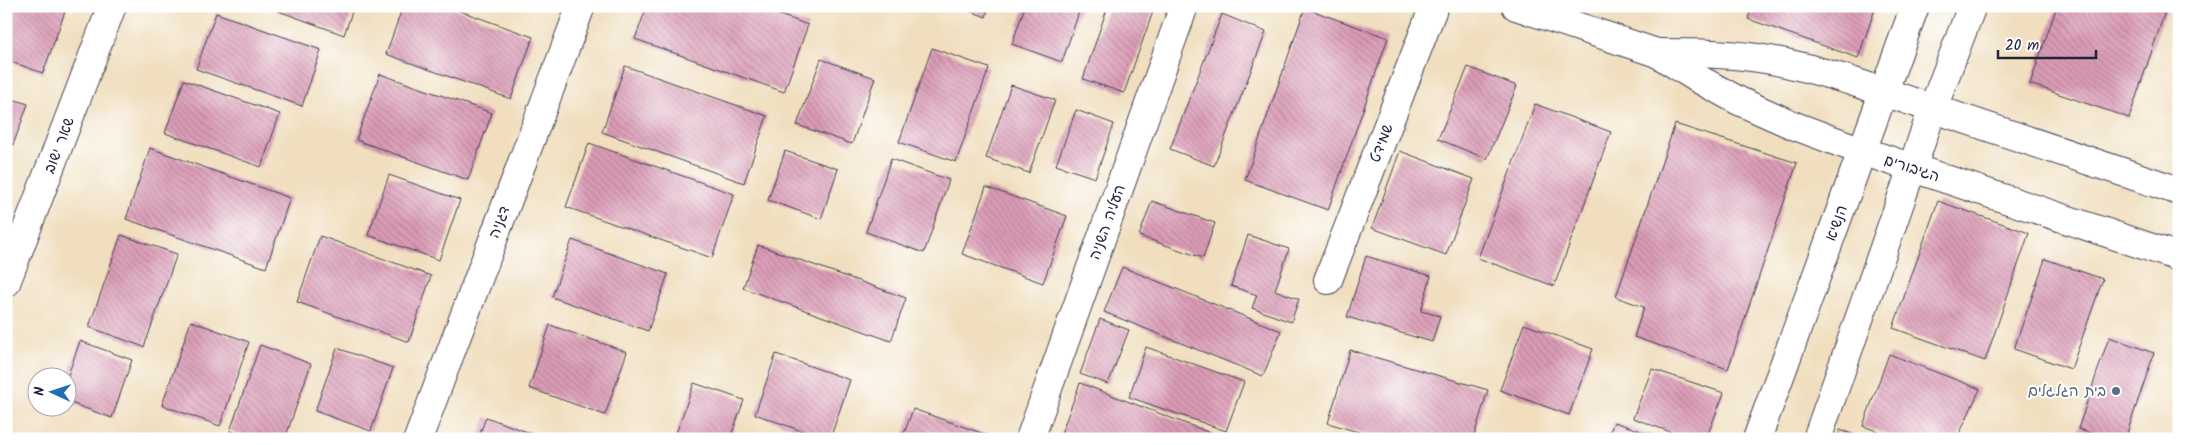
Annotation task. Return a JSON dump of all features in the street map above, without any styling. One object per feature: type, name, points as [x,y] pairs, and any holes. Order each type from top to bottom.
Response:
[{"type":"street","name":"שאר ישוב","points":[[6,283],[112,6]]},
{"type":"street","name":"דגניה","points":[[418,439],[581,6]]},
{"type":"street","name":"העליה השניה","points":[[1030,439],[1184,6]]},
{"type":"street","name":"שמידט","points":[[1328,280],[1434,6]]},
{"type":"street","name":"הגיבורים","points":[[1516,6],[1657,53],[1739,101],[1795,126],[1862,151],[2179,257]]},
{"type":"street","name":"הנשיא","points":[[1757,439],[1915,6]]},
{"type":"street","points":[[1817,439],[1933,108],[1972,6]]},
{"type":"street","name":"הגיבורים","points":[[1657,53],[1709,53],[1758,58],[1805,67],[2179,191]]},
{"type":"building","points":[[6,6],[67,6],[43,73],[6,60]]},
{"type":"building","points":[[265,6],[354,6],[344,35]]},
{"type":"building","points":[[403,6],[446,6],[533,37],[511,99],[386,54]]},
{"type":"building","points":[[647,6],[755,6],[808,25],[784,92],[635,39]]},
{"type":"building","points":[[957,6],[989,6],[986,17]]},
{"type":"building","points":[[1025,6],[1081,6],[1062,62],[1012,44]]},
{"type":"building","points":[[1108,6],[1155,6],[1124,93],[1083,79]]},
{"type":"building","points":[[1752,6],[1876,6],[1858,58],[1748,19]]},
{"type":"building","points":[[2057,6],[2167,6],[2129,118],[2030,84]]},
{"type":"building","points":[[1305,8],[1388,38],[1328,210],[1245,180]]},
{"type":"building","points":[[216,13],[321,50],[302,106],[196,69]]},
{"type":"building","points":[[1222,14],[1266,32],[1214,166],[1170,149]]},
{"type":"building","points":[[932,48],[989,68],[956,162],[899,142]]},
{"type":"building","points":[[821,59],[875,78],[852,144],[797,125]]},
{"type":"building","points":[[625,66],[767,116],[744,183],[602,132]]},
{"type":"building","points":[[1468,67],[1517,86],[1487,159],[1438,139]]},
{"type":"building","points":[[380,74],[492,113],[468,180],[356,140]]},
{"type":"building","points":[[184,80],[280,114],[261,167],[165,133]]},
{"type":"building","points":[[1011,85],[1055,100],[1029,173],[986,158]]},
{"type":"building","points":[[6,97],[28,104],[13,145],[6,142]]},
{"type":"building","points":[[1535,104],[1611,132],[1554,286],[1478,258]]},
{"type":"building","points":[[1076,110],[1114,124],[1095,178],[1056,165]]},
{"type":"building","points":[[1675,124],[1797,163],[1728,369],[1634,337],[1644,307],[1616,297]]},
{"type":"building","points":[[589,143],[734,194],[712,258],[566,207]]},
{"type":"building","points":[[150,148],[290,198],[266,268],[126,219]]},
{"type":"building","points":[[785,151],[838,169],[821,219],[768,200]]},
{"type":"building","points":[[1400,151],[1474,179],[1446,255],[1372,228]]},
{"type":"building","points":[[891,159],[949,180],[924,253],[866,232]]},
{"type":"building","points":[[389,175],[460,200],[439,260],[368,235]]},
{"type":"building","points":[[986,187],[1067,216],[1043,283],[962,254]]},
{"type":"building","points":[[1152,201],[1215,223],[1203,258],[1139,236]]},
{"type":"building","points":[[1938,201],[2029,233],[1985,361],[1893,328]]},
{"type":"building","points":[[121,235],[177,254],[144,347],[89,327]]},
{"type":"building","points":[[1248,235],[1289,249],[1275,290],[1299,299],[1291,322],[1252,308],[1257,295],[1231,286]]},
{"type":"building","points":[[320,236],[431,276],[409,342],[297,302]]},
{"type":"building","points":[[572,240],[668,274],[648,331],[552,297]]},
{"type":"building","points":[[758,245],[906,298],[891,341],[743,288]]},
{"type":"building","points":[[1366,256],[1431,276],[1421,311],[1440,316],[1432,342],[1347,317]]},
{"type":"building","points":[[2045,259],[2103,279],[2071,369],[2014,349]]},
{"type":"building","points":[[1122,267],[1281,331],[1263,376],[1104,312]]},
{"type":"building","points":[[1100,319],[1129,330],[1108,384],[1080,374]]},
{"type":"building","points":[[191,321],[249,342],[220,426],[162,405]]},
{"type":"building","points":[[1524,324],[1593,349],[1569,415],[1500,390]]},
{"type":"building","points":[[550,325],[627,352],[605,415],[529,388]]},
{"type":"building","name":"בית הגלגלים","points":[[2109,337],[2154,353],[2125,439],[2107,439],[2078,429]]},
{"type":"building","points":[[80,341],[132,360],[112,418],[78,406],[78,368],[71,368]]},
{"type":"building","points":[[260,345],[311,364],[285,439],[251,439],[230,431]]},
{"type":"building","points":[[1146,347],[1244,382],[1226,431],[1129,397]]},
{"type":"building","points":[[337,348],[393,368],[371,431],[315,411]]},
{"type":"building","points":[[1350,350],[1488,390],[1473,439],[1382,439],[1328,423]]},
{"type":"building","points":[[776,354],[850,380],[830,439],[824,439],[755,414]]},
{"type":"building","points":[[1889,354],[1980,389],[1957,439],[1900,439],[1863,426]]},
{"type":"building","points":[[1652,369],[1724,393],[1706,439],[1689,439],[1633,418]]},
{"type":"building","points":[[694,383],[744,400],[730,439],[674,439]]},
{"type":"building","points":[[1080,383],[1226,439],[1059,439]]},
{"type":"building","points":[[913,409],[990,436],[989,439],[902,439]]},
{"type":"building","points":[[486,417],[538,436],[537,439],[478,439]]},
{"type":"building","points":[[1614,422],[1663,438],[1663,439],[1607,439]]},
{"type":"building","points":[[1840,430],[1863,438],[1863,439],[1837,439]]},
{"type":"place","name":"בית הגלגלים","points":[[2116,391]]}]
